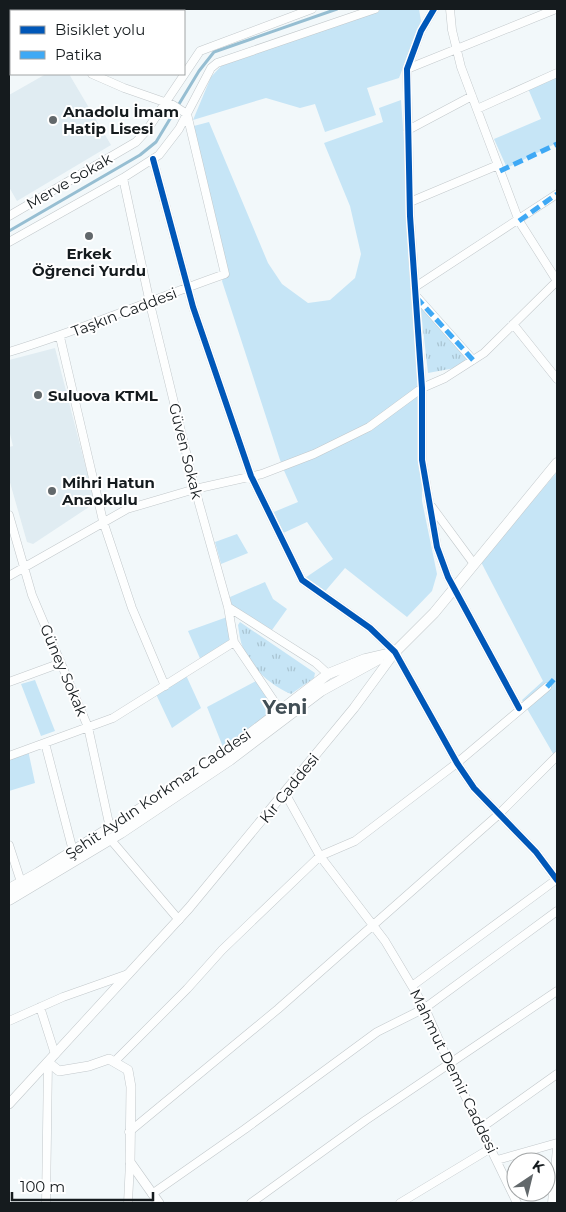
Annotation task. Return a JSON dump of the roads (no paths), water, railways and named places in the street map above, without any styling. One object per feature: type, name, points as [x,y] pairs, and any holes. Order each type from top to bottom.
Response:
[{"type":"main road","name":"Kır Caddesi","points":[[390,654],[434,613],[557,463]]},
{"type":"main road","name":"Şehit Aydın Korkmaz Caddesi","points":[[9,889],[110,828],[230,749],[328,674],[365,659],[390,654]]},
{"type":"main road","name":"Şehit Aydın Korkmaz Caddesi","points":[[9,900],[111,840],[223,765],[321,691],[390,654]]},
{"type":"street","name":"Merve Sokak","points":[[185,73],[200,51],[302,11],[312,9]]},
{"type":"street","points":[[9,242],[153,159],[164,148],[211,68],[217,63],[375,9]]},
{"type":"street","points":[[434,9],[421,31],[407,69],[410,202],[422,388],[422,460],[437,548],[453,589],[519,708]]},
{"type":"street","points":[[9,576],[127,509],[195,489],[251,476],[314,454],[369,427],[422,388],[445,378],[473,360],[557,281],[518,221],[457,50],[450,9]]},
{"type":"street","points":[[407,69],[556,9]]},
{"type":"street","points":[[477,108],[557,73]]},
{"type":"street","points":[[95,75],[173,105],[185,112]]},
{"type":"street","name":"Merve Sokak","points":[[9,216],[136,142],[147,130],[184,75]]},
{"type":"street","points":[[408,130],[472,96]]},
{"type":"street","name":"Taşkın Caddesi","points":[[9,352],[60,337],[150,301],[225,274],[185,112]]},
{"type":"street","points":[[153,159],[187,288],[251,476],[302,580],[370,628],[390,654],[474,788],[498,815],[536,852],[557,879],[412,986]]},
{"type":"street","points":[[410,202],[498,165]]},
{"type":"street","name":"Güven Sokak","points":[[123,178],[150,301],[195,489],[228,607],[234,642],[280,710]]},
{"type":"street","points":[[415,287],[557,194]]},
{"type":"street","points":[[416,296],[473,360]]},
{"type":"street","points":[[512,324],[557,379]]},
{"type":"street","points":[[60,337],[103,521],[132,608],[165,686]]},
{"type":"street","points":[[431,504],[474,564]]},
{"type":"street","name":"Güney Sokak","points":[[9,514],[32,595],[88,727],[110,828]]},
{"type":"street","points":[[228,607],[316,663],[328,674]]},
{"type":"street","points":[[9,756],[113,718],[234,642]]},
{"type":"street","name":"Kır Caddesi","points":[[9,1104],[179,920],[354,708],[390,654]]},
{"type":"street","points":[[9,682],[61,663]]},
{"type":"street","points":[[115,1061],[187,989],[222,950],[320,856],[355,841],[458,763],[519,708],[547,687]]},
{"type":"street","points":[[45,744],[73,851]]},
{"type":"street","points":[[129,1132],[278,1009],[498,815],[557,756]]},
{"type":"street","name":"Mahmut Demir Caddesi","points":[[285,793],[320,856],[373,925],[425,1008],[450,1065],[498,1160],[517,1203]]},
{"type":"street","points":[[111,840],[179,920]]},
{"type":"street","points":[[9,846],[21,882]]},
{"type":"street","points":[[152,1194],[245,1129],[377,1032],[425,1008],[557,911]]},
{"type":"street","points":[[9,1020],[132,972]]},
{"type":"street","points":[[251,1203],[366,1120],[557,991]]},
{"type":"street","points":[[40,1007],[55,1054]]},
{"type":"street","points":[[48,1062],[59,1071],[89,1066],[109,1059],[128,1070],[131,1087],[128,1203]]},
{"type":"street","points":[[46,1203],[48,1062]]},
{"type":"street","points":[[481,1128],[557,1074]]},
{"type":"street","points":[[498,1160],[557,1143]]},
{"type":"street","points":[[400,1203],[491,1148]]},
{"type":"street","points":[[552,1203],[557,1148]]},
{"type":"street","points":[[130,1162],[159,1203]]},
{"type":"waterway","points":[[9,231],[140,155],[156,142],[199,71],[214,52],[337,9]]},
{"type":"place","name":"Anadolu İmam Hatip Lisesi","points":[[53,120]]},
{"type":"place","name":"Erkek Öğrenci Yurdu","points":[[89,236]]},
{"type":"place","name":"Suluova KTML","points":[[38,395]]},
{"type":"place","name":"Mihri Hatun Anaokulu","points":[[52,491]]},
{"type":"district","name":"Yeni","points":[[285,707]]}]
